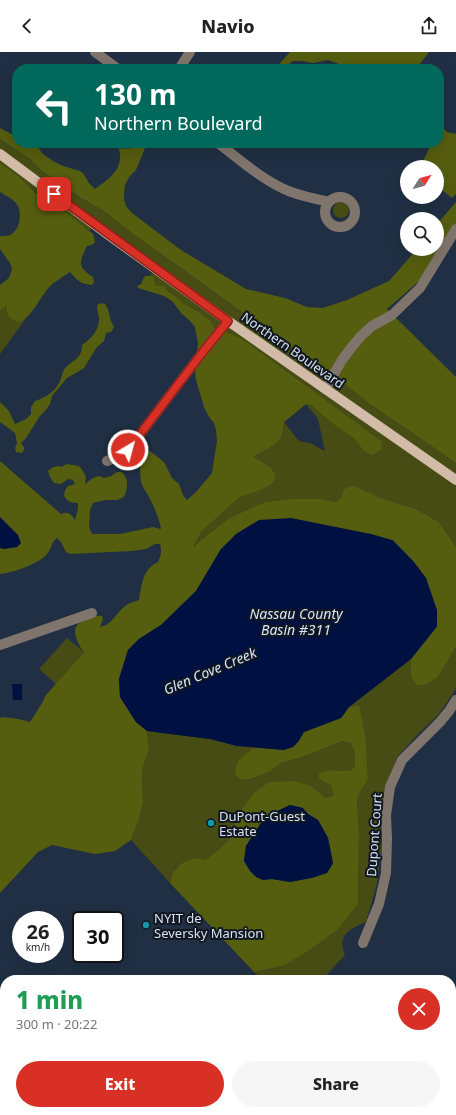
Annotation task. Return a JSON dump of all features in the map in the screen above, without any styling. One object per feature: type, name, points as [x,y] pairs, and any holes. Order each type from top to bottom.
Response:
[{"type":"main road","name":"Northern Boulevard","points":[[0,154],[228,321],[456,480]]},
{"type":"street","points":[[95,52],[111,64]]},
{"type":"street","points":[[182,64],[190,52]]},
{"type":"street","points":[[225,148],[278,186],[292,192],[329,202]]},
{"type":"street","points":[[325,389],[350,348],[361,336],[372,326],[392,315],[420,288],[456,229]]},
{"type":"street","points":[[107,461],[122,455],[128,450],[228,321]]},
{"type":"street","points":[[0,645],[92,613]]},
{"type":"street","name":"Dupont Court","points":[[363,943],[379,904],[386,874],[386,815],[390,787],[402,760],[440,722],[456,700]]},
{"type":"green space","points":[[290,52],[429,52],[420,64],[339,64],[328,60],[313,63],[293,61],[289,64],[279,64]]},
{"type":"green space","points":[[0,128],[12,134],[12,147],[0,139]]},
{"type":"green space","points":[[444,129],[447,132],[456,134],[456,194],[452,198],[444,192],[444,160],[424,160],[430,148],[444,148]]},
{"type":"green space","points":[[0,139],[30,159],[42,171],[81,198],[104,211],[129,231],[278,338],[320,367],[334,374],[370,404],[456,463],[456,547],[439,522],[416,509],[381,498],[353,485],[344,489],[341,497],[336,502],[320,499],[289,499],[265,502],[229,518],[193,548],[202,531],[240,497],[271,485],[276,478],[264,462],[253,457],[259,452],[273,445],[266,427],[298,380],[247,343],[232,334],[215,329],[210,320],[167,291],[166,287],[156,287],[154,277],[150,276],[155,268],[94,224],[89,231],[88,230],[0,354],[0,292],[37,242],[46,200],[0,163]],"holes":[[[306,404],[318,419],[325,451],[310,443],[299,441],[284,422]]]},
{"type":"green space","points":[[14,148],[38,148],[43,154],[53,161],[83,173],[95,189],[111,177],[118,168],[120,156],[119,148],[145,148],[136,170],[129,177],[125,185],[124,199],[126,206],[132,213],[181,250],[246,289],[285,298],[307,307],[323,308],[347,300],[389,281],[411,256],[435,256],[419,281],[387,309],[456,377],[456,463],[370,404],[334,374],[320,367],[278,338],[129,231],[104,211],[81,198],[42,171],[30,159]]},
{"type":"green space","points":[[0,163],[18,176],[36,193],[55,204],[93,234],[95,242],[92,245],[87,246],[81,260],[84,270],[93,277],[94,282],[92,285],[80,282],[70,272],[49,287],[32,312],[23,320],[18,322],[8,316],[7,305],[0,310],[0,285],[9,278],[12,269],[10,263],[0,249],[0,236],[10,235],[16,230],[20,214],[18,206],[0,192]]},
{"type":"green space","points":[[338,202],[344,202],[349,207],[347,216],[344,218],[338,218],[333,213],[333,207]]},
{"type":"green space","points":[[456,202],[456,223],[444,242],[444,216]]},
{"type":"green space","points":[[145,276],[154,277],[156,286],[166,287],[167,291],[183,303],[210,320],[215,329],[232,334],[248,343],[381,441],[382,449],[371,455],[364,451],[354,438],[336,426],[311,405],[306,404],[284,422],[282,435],[278,441],[253,457],[273,470],[276,478],[271,485],[240,497],[202,531],[193,547],[229,518],[265,502],[289,499],[320,499],[336,502],[341,497],[344,489],[353,485],[381,498],[416,509],[439,522],[456,547],[456,647],[438,677],[425,685],[417,685],[411,677],[411,659],[437,627],[426,578],[413,561],[393,540],[221,549],[196,591],[161,625],[139,639],[128,650],[119,679],[120,697],[136,722],[147,731],[149,749],[142,771],[143,803],[131,840],[115,851],[95,854],[52,845],[38,852],[0,893],[0,718],[13,718],[30,722],[46,695],[84,652],[75,633],[78,624],[90,617],[102,616],[103,619],[100,627],[104,626],[108,624],[126,606],[139,600],[142,583],[146,573],[158,562],[161,551],[160,544],[155,544],[146,549],[131,551],[70,554],[66,552],[61,542],[57,538],[49,552],[43,558],[18,570],[0,574],[0,461],[61,514],[69,514],[75,520],[78,503],[70,502],[64,496],[65,490],[68,486],[75,484],[73,480],[68,479],[61,484],[54,483],[48,471],[53,467],[61,467],[67,464],[79,466],[86,477],[85,484],[93,478],[99,476],[104,478],[117,472],[122,472],[126,478],[127,484],[124,497],[117,500],[105,500],[93,503],[90,510],[89,527],[92,534],[120,534],[153,527],[161,529],[153,505],[142,485],[140,476],[141,461],[146,453],[150,451],[164,462],[172,478],[179,484],[183,495],[187,500],[212,473],[217,441],[216,430],[214,423],[204,407],[196,380],[195,372],[198,343],[195,327],[172,301],[164,296],[138,288],[137,286],[141,284]]},
{"type":"green space","points":[[101,303],[105,304],[114,327],[111,332],[106,333],[104,341],[97,347],[84,368],[67,378],[52,396],[50,404],[21,443],[24,450],[22,453],[16,452],[15,448],[17,443],[15,433],[0,422],[0,402],[9,411],[15,424],[26,419],[31,414],[31,407],[35,401],[43,398],[54,390],[61,379],[64,370],[78,357],[82,350],[82,345],[89,340],[96,330],[99,322],[97,305]]},
{"type":"green space","points":[[67,638],[84,652],[56,684],[39,669]]},
{"type":"green space","points":[[456,647],[456,688],[438,715],[398,756],[385,787],[380,816],[381,849],[377,884],[366,922],[354,927],[346,934],[343,942],[345,955],[327,975],[257,975],[254,972],[283,966],[358,904],[359,833],[357,798],[368,777],[366,740],[360,706],[357,705],[349,707],[411,659],[411,677],[438,677]]},
{"type":"green space","points":[[357,705],[360,706],[366,740],[368,778],[357,798],[359,833],[358,904],[337,930],[308,951],[283,966],[254,972],[170,883],[173,873],[183,863],[194,859],[205,860],[219,849],[229,839],[238,814],[254,793],[269,782],[294,781],[311,786],[326,798],[334,795],[331,786],[319,779],[319,773],[331,770],[349,771],[355,767],[355,752],[350,743],[343,741],[300,758],[283,762],[269,772],[251,779],[241,780],[235,774],[235,769],[239,760],[254,747],[284,750],[298,742],[304,732],[341,718],[349,707]],"holes":[[[290,805],[302,808],[318,820],[328,838],[333,863],[327,873],[290,882],[272,879],[263,880],[244,861],[246,846],[265,817]]]},
{"type":"green space","points":[[147,731],[210,739],[237,746],[254,747],[248,752],[241,780],[251,779],[269,772],[283,762],[300,758],[343,741],[350,743],[355,752],[355,767],[349,771],[331,770],[319,779],[331,786],[335,795],[326,798],[311,786],[238,814],[229,839],[205,860],[187,861],[176,868],[170,883],[131,840],[143,803],[142,771],[149,749]]},
{"type":"water","points":[[0,517],[18,535],[21,543],[17,547],[4,549],[0,548]]},
{"type":"water","name":"Nassau County Basin #311","points":[[291,518],[371,534],[392,540],[413,561],[426,578],[437,610],[437,626],[411,659],[349,707],[341,718],[304,732],[293,747],[284,750],[237,746],[210,739],[147,731],[136,722],[120,697],[119,679],[128,650],[139,639],[161,625],[196,591],[221,549],[236,534],[259,520]]},
{"type":"water","points":[[12,684],[22,684],[22,700],[13,700]]},
{"type":"water","points":[[290,805],[303,808],[308,814],[318,820],[328,838],[333,863],[327,873],[312,878],[290,882],[272,879],[263,880],[256,877],[250,871],[244,861],[246,846],[265,817]]},
{"type":"place","name":"DuPont-Guest Estate","points":[[211,823]]},
{"type":"place","name":"NYIT de Seversky Mansion","points":[[146,925]]},
{"type":"route","points":[[54,194],[228,321],[128,450]]},
{"type":"water label","name":"Glen Cove Creek","points":[[210,671]]}]
